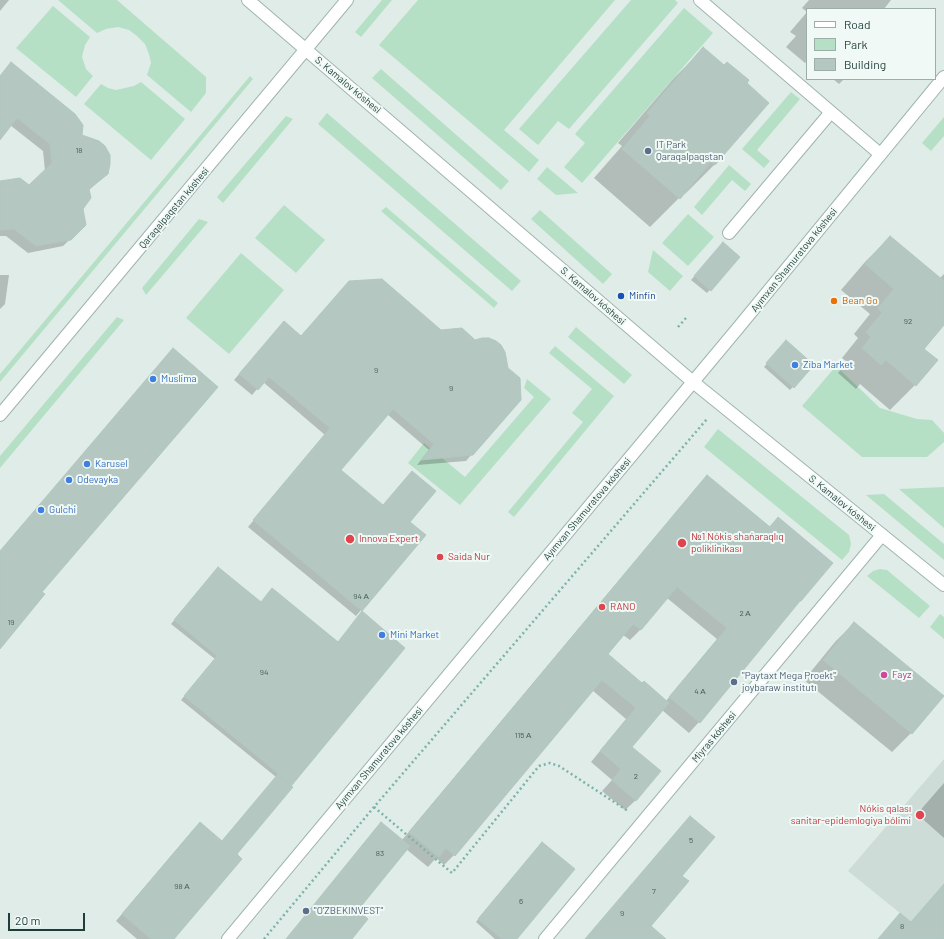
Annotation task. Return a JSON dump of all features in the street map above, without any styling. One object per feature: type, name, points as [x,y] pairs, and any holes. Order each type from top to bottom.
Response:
[{"type":"street","name":"S. Kamalov kóshesi","points":[[248,0],[693,382],[944,585]]},
{"type":"street","name":"Qaraqalpaqstan kóshesi","points":[[0,415],[347,0]]},
{"type":"street","points":[[700,0],[880,154]]},
{"type":"street","name":"Ayımxan Shamuratova kóshesi","points":[[228,939],[693,382],[944,77]]},
{"type":"street","points":[[729,233],[831,112]]},
{"type":"street","name":"Miyras kóshesi","points":[[545,939],[882,535]]},
{"type":"path","points":[[678,327],[686,318]]},
{"type":"path","points":[[264,939],[374,807],[708,418]]},
{"type":"path","points":[[374,807],[452,873],[539,766],[550,763],[559,766],[632,814],[645,819]]},
{"type":"shaded area","name":"Nókis qalası sanitar-epidemlogiya bólimi","points":[[944,759],[944,939],[932,939],[848,871]]},
{"type":"green space","points":[[58,0],[117,0],[206,77],[206,93],[191,112],[147,75],[151,63],[149,54],[145,44],[137,36],[129,30],[118,27],[106,29],[97,33]]},
{"type":"green space","points":[[382,0],[392,0],[361,37],[355,32]]},
{"type":"green space","points":[[418,0],[615,0],[504,130],[539,160],[529,172],[379,45]]},
{"type":"green space","points":[[631,0],[675,0],[678,3],[569,129],[558,121],[538,145],[519,129]]},
{"type":"green space","points":[[53,6],[90,37],[85,45],[82,57],[86,69],[93,76],[76,97],[16,48]]},
{"type":"green space","points":[[684,8],[713,33],[582,183],[564,167],[585,143],[575,134]]},
{"type":"green space","points":[[381,69],[509,181],[501,190],[372,78]]},
{"type":"green space","points":[[250,76],[253,79],[0,382],[0,374]]},
{"type":"green space","points":[[141,82],[185,119],[151,160],[84,104],[101,84],[116,90],[134,86]]},
{"type":"green space","points":[[791,92],[800,99],[757,150],[770,161],[764,168],[742,149]]},
{"type":"green space","points":[[327,113],[521,281],[512,291],[318,124]]},
{"type":"green space","points":[[286,116],[293,119],[223,203],[217,197]]},
{"type":"green space","points":[[944,117],[944,136],[931,151],[922,143]]},
{"type":"green space","points":[[729,165],[751,184],[745,191],[732,180],[702,215],[694,207]]},
{"type":"green space","points":[[547,167],[578,193],[556,195],[537,179]]},
{"type":"green space","points":[[284,205],[325,240],[296,273],[255,238]]},
{"type":"green space","points":[[386,207],[498,303],[494,308],[381,211]]},
{"type":"green space","points":[[540,210],[612,274],[603,284],[531,219]]},
{"type":"green space","points":[[688,214],[714,237],[688,266],[662,243]]},
{"type":"green space","points":[[199,219],[208,222],[146,295],[142,288]]},
{"type":"green space","points":[[653,250],[683,276],[670,291],[648,272]]},
{"type":"green space","points":[[241,253],[284,290],[229,354],[186,318]]},
{"type":"green space","points":[[117,317],[124,320],[0,468],[0,456]]},
{"type":"green space","points":[[576,327],[632,375],[624,384],[568,337]]},
{"type":"green space","points":[[555,346],[614,396],[514,517],[508,512],[583,422],[572,413],[592,389],[549,353]]},
{"type":"green space","points":[[836,366],[880,408],[917,419],[932,420],[944,433],[944,442],[927,457],[862,457],[802,406]]},
{"type":"green space","points":[[527,379],[551,399],[460,505],[408,463],[424,443],[465,477],[534,397],[524,388]]},
{"type":"green space","points":[[718,429],[849,535],[851,544],[849,552],[842,560],[704,447]]},
{"type":"green space","points":[[944,487],[944,528],[899,489]]},
{"type":"green space","points":[[884,494],[944,544],[944,560],[866,495]]},
{"type":"green space","points":[[880,569],[887,570],[930,606],[919,618],[867,576],[873,571]]},
{"type":"green space","points":[[940,614],[944,617],[944,639],[930,627]]},
{"type":"building","points":[[703,47],[724,65],[727,62],[749,80],[747,83],[769,103],[715,165],[711,162],[680,199],[622,149],[650,116],[647,113]]},
{"type":"building","points":[[11,62],[75,114],[83,125],[82,135],[99,141],[105,146],[110,155],[108,174],[89,189],[91,198],[83,209],[86,225],[71,240],[36,246],[14,229],[0,230],[0,181],[20,178],[29,185],[52,163],[50,144],[17,118],[0,140],[0,76]]},
{"type":"building","points":[[890,236],[944,281],[944,325],[924,349],[938,360],[916,386],[886,360],[881,365],[862,348],[871,337],[866,332],[882,313],[878,308],[894,289],[865,264]]},
{"type":"building","points":[[723,242],[740,257],[711,291],[694,276]]},
{"type":"building","points":[[382,279],[441,330],[462,328],[475,340],[489,338],[501,345],[505,352],[508,368],[520,378],[521,400],[473,455],[421,460],[434,444],[393,409],[341,470],[383,505],[412,471],[436,491],[410,522],[426,535],[362,611],[253,520],[330,428],[269,377],[258,390],[239,374],[284,321],[301,336],[349,281]]},
{"type":"building","points":[[786,340],[814,365],[794,388],[766,363]]},
{"type":"building","points":[[173,348],[218,387],[42,592],[45,594],[0,649],[0,551]]},
{"type":"building","points":[[707,475],[770,527],[778,517],[833,563],[700,723],[669,697],[727,628],[677,587],[641,630],[633,624],[608,654],[642,683],[644,681],[669,703],[632,747],[661,771],[636,801],[612,780],[621,769],[600,751],[636,708],[602,680],[455,856],[446,848],[439,857],[409,832]]},
{"type":"building","points":[[218,567],[261,602],[272,588],[338,642],[362,611],[405,648],[292,785],[184,696],[217,656],[174,620]]},
{"type":"building","points":[[854,622],[944,696],[912,734],[823,660]]},
{"type":"building","points":[[278,774],[293,787],[237,854],[242,859],[174,939],[151,939],[122,914],[200,822],[222,841]]},
{"type":"building","points":[[690,816],[715,837],[682,876],[689,881],[651,926],[666,939],[585,939]]},
{"type":"building","points":[[381,822],[410,846],[358,910],[368,919],[352,939],[286,939]]},
{"type":"building","points":[[542,842],[575,869],[517,939],[502,939],[478,919]]},
{"type":"building","points":[[944,884],[944,939],[878,939],[900,913],[911,922]]},
{"type":"place","name":"IT Park Qaraqalpaqstan","points":[[648,151]]},
{"type":"place","name":"Minfin","points":[[621,296]]},
{"type":"place","name":"Bean Go","points":[[834,301]]},
{"type":"place","name":"Ziba Market","points":[[795,365]]},
{"type":"place","name":"Muslima","points":[[153,379]]},
{"type":"place","name":"Karusel","points":[[87,464]]},
{"type":"place","name":"Odevayka","points":[[69,480]]},
{"type":"place","name":"Gulchi","points":[[41,510]]},
{"type":"place","name":"Innova Expert","points":[[350,539]]},
{"type":"place","name":"№1 Nókis shańaraqlıq poliklinikası","points":[[682,543]]},
{"type":"place","name":"Saida Nur","points":[[440,557]]},
{"type":"place","name":"RANO","points":[[602,607]]},
{"type":"place","name":"Mini Market","points":[[382,635]]},
{"type":"place","name":"Fayz","points":[[884,675]]},
{"type":"place","name":"\"Paytaxt Mega Proekt\" joybaraw institutı","points":[[734,682]]},
{"type":"place","name":"Nókis qalası sanitar-epidemlogiya bólimi","points":[[920,815]]},
{"type":"place","name":"\"O'ZBEKINVEST\"","points":[[306,911]]}]
